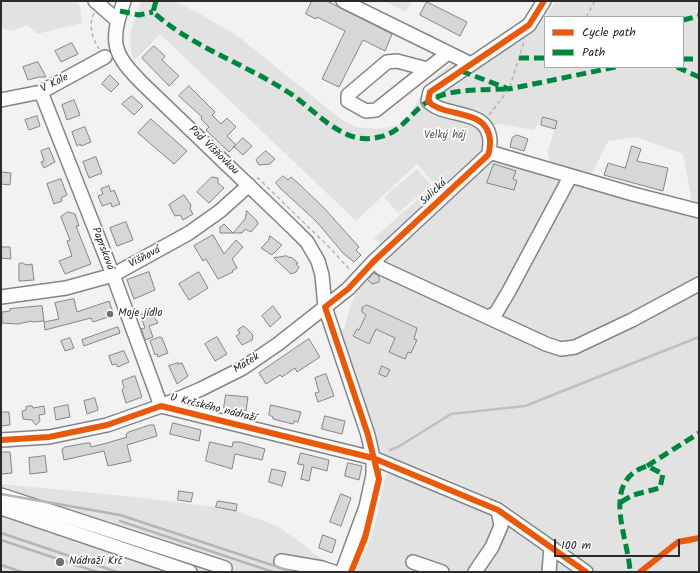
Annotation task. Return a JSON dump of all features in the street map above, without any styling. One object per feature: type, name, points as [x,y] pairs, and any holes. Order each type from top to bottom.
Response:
[{"type":"street","points":[[96,1],[118,21]]},
{"type":"street","name":"Pod Višňovkou","points":[[124,1],[118,21],[116,46],[122,61],[248,186],[294,228],[310,247],[322,275],[325,307]]},
{"type":"street","points":[[343,1],[471,64]]},
{"type":"street","points":[[544,1],[529,25],[430,92],[428,101],[434,107],[465,114],[483,123],[489,133],[489,152],[570,177],[699,211]]},
{"type":"street","points":[[427,69],[397,61],[387,62],[348,95],[348,101],[366,111],[376,110],[448,53]]},
{"type":"street","name":"V Kole","points":[[1,100],[41,92],[105,57]]},
{"type":"street","name":"Paprsková","points":[[41,92],[161,406]]},
{"type":"street","name":"Sulická","points":[[325,307],[348,289],[374,261],[479,165],[489,152]]},
{"type":"street","points":[[488,317],[496,313],[570,177]]},
{"type":"street","name":"Višňová","points":[[1,297],[66,288],[112,275],[189,233],[220,210],[248,186]]},
{"type":"street","points":[[374,261],[381,268],[546,344],[561,349],[575,347],[632,320],[699,284]]},
{"type":"street","points":[[325,307],[368,435],[373,458],[373,476],[366,507],[342,572]]},
{"type":"street","name":"Matek","points":[[161,406],[201,389],[243,368],[278,344],[325,307]]},
{"type":"street","name":"U Krčského nádraží","points":[[1,440],[49,437],[107,425],[161,406],[373,458],[498,510],[586,572]]},
{"type":"street","points":[[1,495],[225,568],[224,572]]},
{"type":"street","points":[[1,508],[190,572]]},
{"type":"street","points":[[475,572],[492,547],[501,526],[498,510]]},
{"type":"street","points":[[549,572],[551,547]]},
{"type":"street","points":[[281,561],[322,568],[334,572]]},
{"type":"street","points":[[413,562],[442,572]]},
{"type":"path","points":[[587,16],[595,1]]},
{"type":"path","points":[[483,123],[509,89],[519,58]]},
{"type":"path","points":[[262,181],[266,186]]},
{"type":"shaded area","points":[[1,1],[75,1],[80,6],[82,23],[37,34],[27,25],[11,31],[1,28]]},
{"type":"shaded area","name":"Velký háj","points":[[141,1],[174,1],[202,15],[239,37],[342,120],[356,127],[378,129],[401,125],[411,114],[426,85],[453,62],[475,66],[507,48],[544,18],[544,68],[684,68],[684,16],[546,16],[556,1],[699,1],[699,203],[692,202],[683,154],[636,137],[608,141],[590,178],[550,164],[548,151],[557,121],[543,117],[534,130],[501,124],[490,126],[487,146],[482,159],[383,247],[374,238],[435,184],[417,164],[356,221],[160,34],[134,61],[131,51],[130,34]]},
{"type":"shaded area","points":[[384,1],[412,1],[406,12]]},
{"type":"shaded area","points":[[492,158],[699,213],[699,572],[596,572],[505,504],[438,475],[378,452],[339,332],[344,328],[359,284],[366,278],[372,284],[380,276],[373,270]],"holes":[[[516,171],[513,179],[517,181],[514,190],[487,183],[490,175]],[[364,306],[370,307],[417,327],[414,339],[417,341],[411,353],[408,352],[405,359],[389,352],[397,333],[378,324],[369,344],[353,336],[356,329],[359,330],[366,314],[362,310]]]},
{"type":"shaded area","points":[[417,169],[431,185],[398,213],[384,197]]},
{"type":"shaded area","points":[[398,473],[496,512],[576,572],[355,572],[372,536],[386,475]]},
{"type":"shaded area","points":[[1,484],[135,497],[236,511],[277,526],[311,550],[311,552],[333,565],[329,572],[1,572]]},
{"type":"building","points":[[312,1],[327,1],[392,34],[385,51],[363,40],[339,87],[322,79],[345,31],[317,17],[316,19],[306,14]]},
{"type":"building","points":[[427,2],[467,22],[460,36],[420,15]]},
{"type":"building","points":[[72,43],[78,54],[61,62],[55,51]]},
{"type":"building","points":[[154,46],[165,56],[162,60],[179,76],[169,86],[142,58]]},
{"type":"building","points":[[38,62],[46,77],[28,80],[23,67]]},
{"type":"building","points":[[110,75],[119,84],[111,92],[102,84]]},
{"type":"building","points":[[189,86],[215,112],[212,115],[221,124],[227,118],[236,127],[227,136],[236,145],[229,152],[206,130],[209,127],[201,119],[202,117],[179,96]]},
{"type":"building","points":[[132,96],[143,106],[134,115],[122,104]]},
{"type":"building","points":[[74,100],[80,115],[67,120],[62,105]]},
{"type":"building","points":[[37,116],[40,126],[29,130],[25,120]]},
{"type":"building","points":[[543,117],[557,121],[555,129],[541,125]]},
{"type":"building","points":[[151,119],[187,151],[174,164],[138,133]]},
{"type":"building","points":[[85,127],[91,142],[77,146],[72,132]]},
{"type":"building","points":[[517,135],[528,139],[524,151],[510,147],[512,138]]},
{"type":"building","points":[[243,138],[252,146],[243,155],[234,147]]},
{"type":"building","points":[[632,146],[641,149],[637,161],[668,168],[663,191],[604,175],[608,163],[625,168]]},
{"type":"building","points":[[49,148],[55,162],[44,168],[41,162],[44,161],[41,151]]},
{"type":"building","points":[[266,151],[275,159],[270,164],[259,165],[256,160]]},
{"type":"building","points":[[96,157],[102,173],[89,178],[83,162]]},
{"type":"building","points":[[494,164],[516,171],[513,179],[517,181],[514,190],[487,183]]},
{"type":"building","points":[[1,172],[11,173],[10,185],[1,184]]},
{"type":"building","points":[[283,176],[288,180],[291,177],[299,184],[324,208],[359,247],[356,250],[361,255],[354,262],[343,253],[316,221],[280,188],[276,183]]},
{"type":"building","points":[[212,177],[218,178],[218,183],[224,188],[209,203],[197,192]]},
{"type":"building","points":[[61,179],[67,195],[61,198],[62,201],[54,204],[47,184]]},
{"type":"building","points":[[109,186],[111,192],[114,190],[120,204],[112,207],[111,203],[102,206],[98,196],[103,194],[101,189]]},
{"type":"building","points":[[184,195],[191,205],[190,209],[193,214],[183,220],[180,215],[175,216],[169,205]]},
{"type":"building","points":[[247,211],[257,221],[258,224],[251,232],[245,229],[242,233],[233,233],[245,219]]},
{"type":"building","points":[[68,212],[75,214],[79,226],[76,226],[91,264],[65,274],[59,261],[72,256],[67,241],[70,240],[61,217]]},
{"type":"building","points":[[126,222],[133,240],[117,246],[110,228]]},
{"type":"building","points":[[224,224],[233,233],[220,233],[220,227]]},
{"type":"building","points":[[213,235],[224,254],[236,240],[243,247],[232,259],[237,268],[232,271],[233,272],[218,279],[206,259],[203,261],[194,246]]},
{"type":"building","points":[[270,236],[282,245],[272,255],[261,248],[268,241]]},
{"type":"building","points":[[1,247],[10,247],[11,259],[1,258]]},
{"type":"building","points":[[287,256],[290,258],[291,257],[298,263],[296,264],[299,267],[296,272],[291,274],[274,258]]},
{"type":"building","points":[[23,263],[26,265],[32,264],[34,280],[19,281],[19,264]]},
{"type":"building","points":[[149,272],[155,290],[134,299],[127,280]]},
{"type":"building","points":[[199,272],[208,288],[189,300],[179,284]]},
{"type":"building","points":[[374,273],[379,276],[379,282],[372,284],[368,280]]},
{"type":"building","points":[[74,299],[77,312],[109,301],[114,315],[93,322],[91,318],[45,330],[44,322],[59,319],[55,303]]},
{"type":"building","points":[[367,305],[417,328],[414,339],[417,340],[411,353],[408,352],[405,359],[389,352],[395,338],[376,329],[369,344],[353,336],[357,329],[359,330],[366,315],[362,312],[362,308]]},
{"type":"building","points":[[42,306],[44,321],[32,321],[18,324],[2,323],[2,312],[10,311],[10,309]]},
{"type":"building","points":[[273,306],[281,317],[270,327],[262,316]]},
{"type":"building","points":[[151,311],[158,323],[149,326],[153,337],[145,340],[141,329],[145,328],[140,315]]},
{"type":"building","points":[[244,326],[253,335],[252,340],[242,345],[236,336],[240,333],[238,330]]},
{"type":"building","points":[[118,327],[120,333],[84,346],[82,340]]},
{"type":"building","points":[[160,337],[162,338],[168,353],[158,357],[157,354],[155,355],[150,341]]},
{"type":"building","points":[[217,337],[227,354],[215,361],[205,344]]},
{"type":"building","points":[[70,338],[74,348],[65,351],[61,341]]},
{"type":"building","points":[[309,339],[320,357],[297,372],[295,368],[282,377],[280,375],[266,384],[259,373]]},
{"type":"building","points":[[124,351],[129,362],[118,367],[116,364],[112,365],[109,356]]},
{"type":"building","points":[[182,363],[188,376],[177,384],[169,366]]},
{"type":"building","points":[[382,366],[390,370],[386,377],[379,374]]},
{"type":"building","points":[[326,374],[334,396],[318,402],[315,393],[319,392],[315,378]]},
{"type":"building","points":[[135,376],[142,397],[126,403],[122,390],[124,387],[122,381]]},
{"type":"building","points":[[226,395],[248,397],[246,411],[224,408]]},
{"type":"building","points":[[95,398],[98,410],[87,414],[84,401]]},
{"type":"building","points":[[68,405],[70,417],[56,420],[54,408]]},
{"type":"building","points":[[271,405],[301,412],[298,422],[294,421],[293,424],[273,419],[273,417],[269,415]]},
{"type":"building","points":[[32,406],[33,408],[44,406],[45,414],[39,415],[40,421],[36,425],[32,420],[23,419],[22,411],[26,410],[26,407]]},
{"type":"building","points":[[1,412],[9,412],[10,425],[1,426]]},
{"type":"building","points":[[325,416],[345,421],[342,434],[322,429]]},
{"type":"building","points":[[173,423],[201,430],[199,441],[170,434]]},
{"type":"building","points":[[154,425],[157,436],[127,445],[131,461],[108,466],[104,451],[64,460],[62,449],[65,447],[90,443],[91,447],[107,443],[127,437],[126,434],[129,432]]},
{"type":"building","points":[[210,442],[232,447],[233,442],[240,442],[265,449],[262,460],[235,454],[232,469],[206,461]]},
{"type":"building","points":[[1,452],[10,452],[12,473],[1,474]]},
{"type":"building","points":[[301,453],[329,460],[327,471],[312,467],[309,481],[301,479],[304,465],[298,464]]},
{"type":"building","points":[[45,456],[47,472],[30,474],[29,458]]},
{"type":"building","points":[[348,463],[362,466],[359,480],[345,476]]},
{"type":"building","points":[[272,469],[286,472],[282,486],[269,482]]},
{"type":"building","points":[[179,491],[193,493],[191,502],[178,500]]},
{"type":"building","points":[[341,494],[351,498],[341,526],[330,522]]},
{"type":"building","points":[[218,501],[237,504],[236,511],[216,507]]},
{"type":"building","points":[[323,535],[336,540],[332,553],[319,548]]},
{"type":"waterway","points":[[390,450],[398,447],[451,414],[525,406],[699,337]]},
{"type":"railway","points":[[1,494],[120,515],[293,572]]},
{"type":"railway","points":[[120,521],[273,572]]},
{"type":"railway","points":[[1,533],[117,572]]},
{"type":"railway","points":[[1,540],[97,572]]},
{"type":"railway","points":[[1,565],[22,572]]},
{"type":"marked path","points":[[156,1],[153,12],[184,35],[288,92],[330,125],[354,137],[371,138],[387,135],[393,132],[421,107],[435,97],[455,92],[509,89]]},
{"type":"marked path","points":[[120,11],[139,15],[153,12]]},
{"type":"marked path","points":[[684,20],[699,16]]},
{"type":"marked path","points":[[519,58],[544,58]]},
{"type":"marked path","points":[[684,59],[699,59]]},
{"type":"marked path","points":[[461,71],[509,89],[611,68]]},
{"type":"marked path","points":[[679,68],[699,77]]},
{"type":"marked path","points":[[647,466],[699,433]]},
{"type":"marked path","points":[[621,502],[633,495],[660,488],[663,474],[647,466],[632,474],[624,484],[620,497],[620,512],[630,572]]},
{"type":"cycle path","points":[[351,572],[365,538],[379,479],[368,435],[325,307],[348,289],[374,261],[488,155],[490,150],[490,140],[487,130],[481,123],[474,118],[435,106],[428,101],[430,92],[529,25],[544,1]]},
{"type":"cycle path","points":[[1,440],[49,437],[107,425],[161,406],[373,458],[498,510],[586,572]]},
{"type":"cycle path","points":[[640,572],[678,542],[699,538]]},
{"type":"place","name":"Moje jídlo","points":[[110,314]]},
{"type":"place","name":"Nádraží Krč","points":[[60,562]]}]
